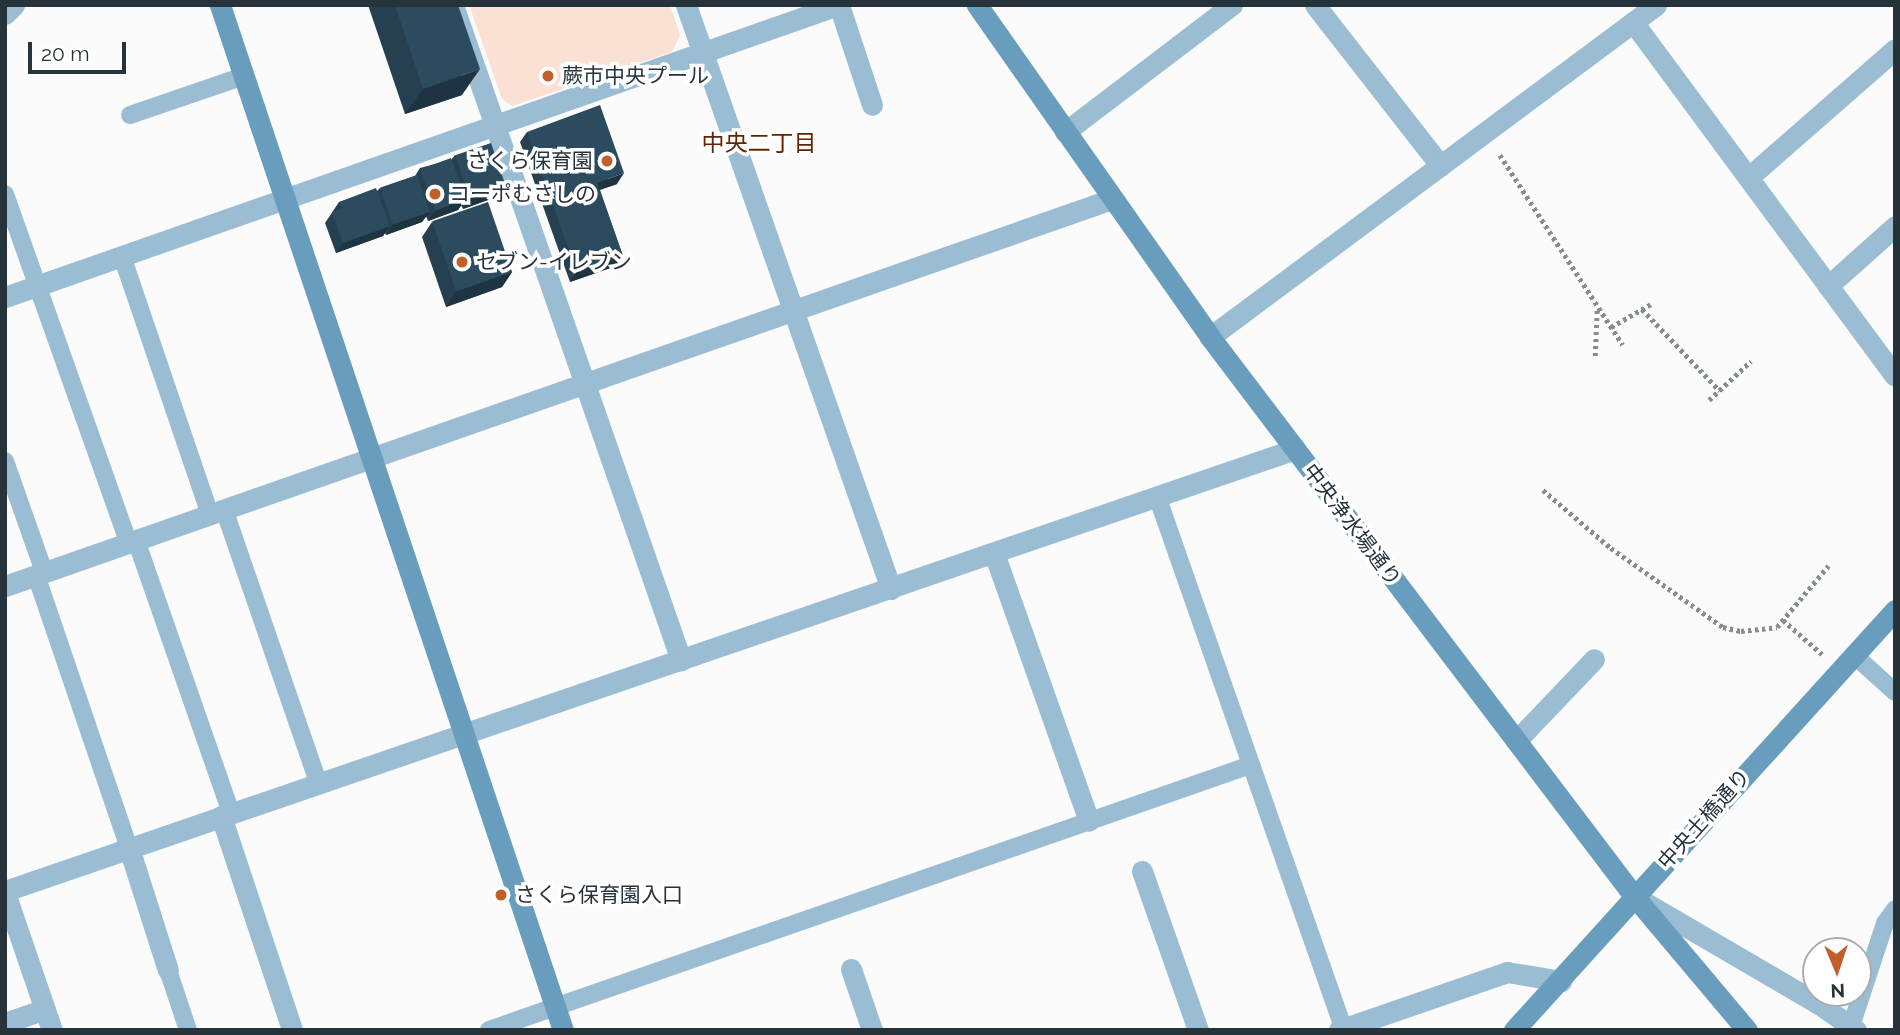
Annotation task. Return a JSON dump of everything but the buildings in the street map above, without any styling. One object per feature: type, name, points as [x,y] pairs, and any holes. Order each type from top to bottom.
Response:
[{"type":"street","points":[[5,14],[14,5]]},
{"type":"street","points":[[220,5],[563,1030]]},
{"type":"street","points":[[453,5],[681,660]]},
{"type":"street","points":[[686,5],[891,589]]},
{"type":"street","points":[[5,297],[839,5],[872,105]]},
{"type":"street","name":"中央浄水場通り","points":[[976,5],[1210,337],[1634,896],[1747,1030]]},
{"type":"street","points":[[1065,132],[1232,5]]},
{"type":"street","points":[[1315,5],[1441,166]]},
{"type":"street","points":[[1210,337],[1656,5]]},
{"type":"street","points":[[1633,22],[1895,376]]},
{"type":"street","points":[[1749,177],[1895,49]]},
{"type":"street","points":[[5,586],[1112,199]]},
{"type":"street","points":[[1828,286],[1895,226]]},
{"type":"street","points":[[5,1023],[49,1020],[5,892],[318,782],[464,735],[1295,449]]},
{"type":"street","points":[[994,553],[1089,821]]},
{"type":"street","name":"中央土橋通り","points":[[1514,1030],[1895,610]]},
{"type":"street","points":[[1516,741],[1594,659]]},
{"type":"street","points":[[226,814],[292,1030]]},
{"type":"street","points":[[129,848],[168,970]]},
{"type":"street","points":[[1142,871],[1198,1030]]},
{"type":"street","points":[[1634,896],[1853,1028]]},
{"type":"street","points":[[851,970],[872,1030]]},
{"type":"street","points":[[1342,1029],[1507,972],[1560,981]]},
{"type":"lane","points":[[130,115],[244,76]]},
{"type":"lane","points":[[5,194],[132,541],[226,814]]},
{"type":"lane","points":[[122,256],[318,782]]},
{"type":"lane","points":[[5,461],[129,848]]},
{"type":"lane","points":[[1157,496],[1342,1029]]},
{"type":"lane","points":[[1847,662],[1895,692]]},
{"type":"lane","points":[[489,1030],[1251,765]]},
{"type":"lane","points":[[1853,1028],[1885,923],[1895,909]]},
{"type":"lane","points":[[168,970],[188,1030]]},
{"type":"path","points":[[1485,132],[1623,345]]},
{"type":"path","points":[[1611,327],[1653,303]]},
{"type":"path","points":[[1595,356],[1597,306]]},
{"type":"path","points":[[1642,309],[1720,391]]},
{"type":"path","points":[[1709,400],[1751,361]]},
{"type":"path","points":[[1543,490],[1611,548],[1723,627],[1768,631],[1783,620],[1828,566]]},
{"type":"path","points":[[1783,620],[1847,662]]},
{"type":"shaded area","name":"蕨市中央プール","points":[[469,5],[670,5],[680,35],[672,52],[512,106],[502,99]]},
{"type":"place","name":"蕨市中央プール","points":[[548,76]]},
{"type":"place","name":"さくら保育園","points":[[607,161]]},
{"type":"place","name":"コーポむさしの","points":[[435,194]]},
{"type":"place","name":"セブン-イレブン","points":[[462,262]]},
{"type":"place","name":"さくら保育園入口","points":[[501,895]]},
{"type":"district","name":"中央二丁目","points":[[759,143]]}]
